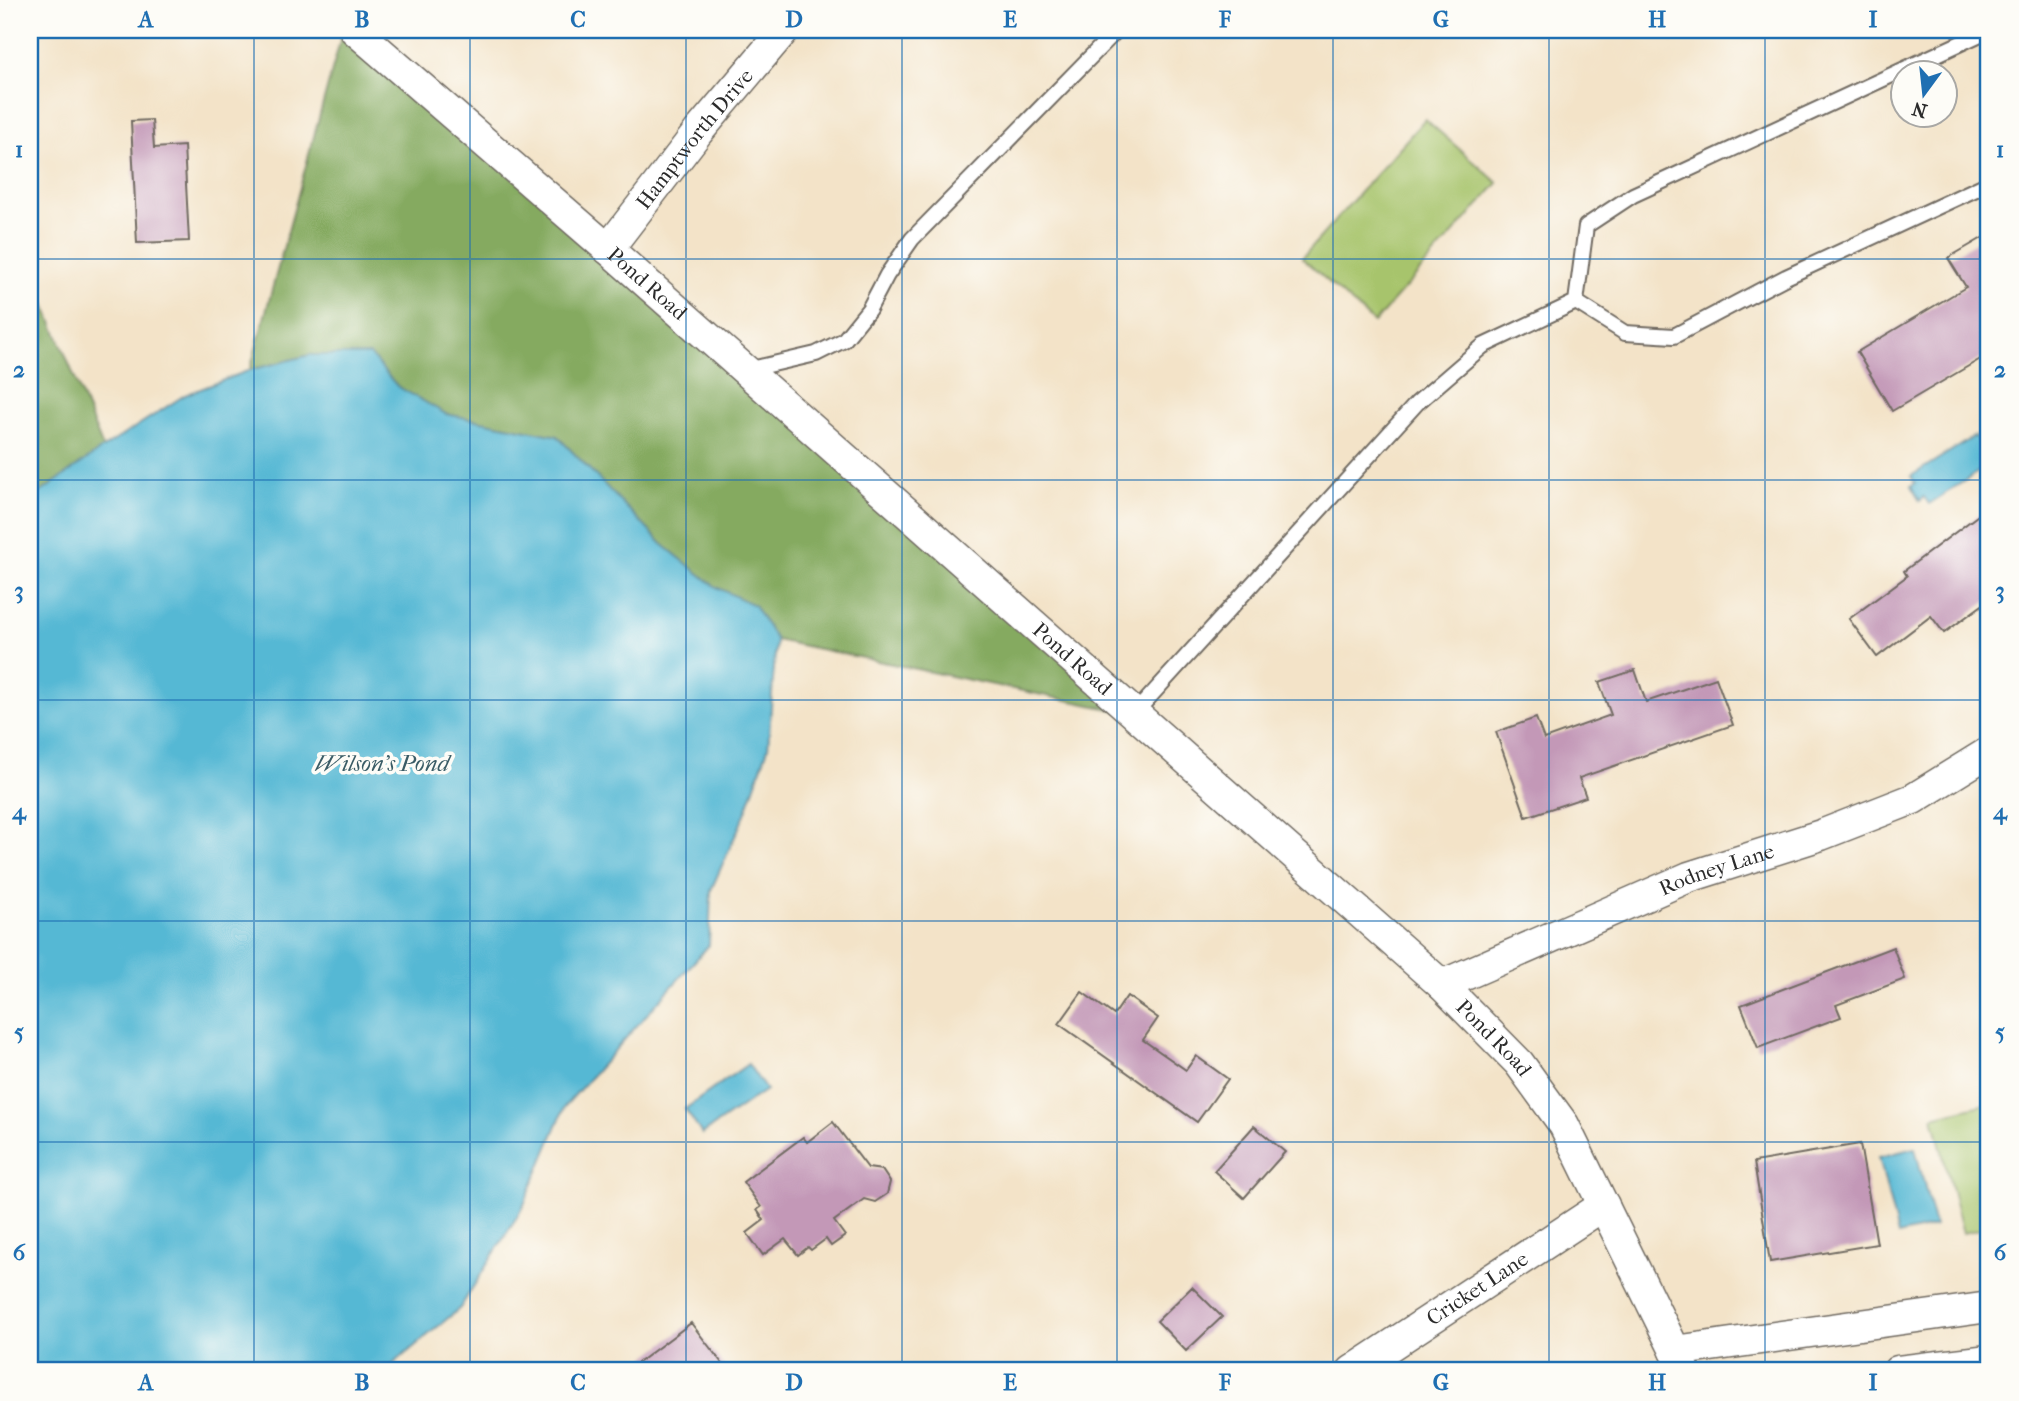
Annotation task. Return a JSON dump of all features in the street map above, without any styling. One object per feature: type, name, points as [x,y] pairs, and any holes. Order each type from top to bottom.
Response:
[{"type":"street","name":"Pond Road","points":[[355,30],[608,249],[1442,985],[1519,1063],[1564,1125],[1680,1361]]},
{"type":"street","name":"Hamptworth Drive","points":[[608,249],[698,132],[784,30]]},
{"type":"street","name":"Rodney Lane","points":[[1442,985],[1689,877],[1821,835],[1913,799],[1989,752]]},
{"type":"street","name":"Cricket Lane","points":[[1352,1371],[1604,1205]]},
{"type":"street","points":[[1680,1361],[1989,1307]]},
{"type":"street","points":[[1898,1371],[1989,1360]]},
{"type":"lane","points":[[746,371],[816,354],[844,340],[869,310],[887,275],[912,239],[1117,30]]},
{"type":"lane","points":[[1576,302],[1586,226],[1595,220],[1633,195],[1989,30]]},
{"type":"lane","points":[[1576,302],[1625,333],[1674,336],[1786,278],[1989,183]]},
{"type":"lane","points":[[1134,714],[1417,403],[1483,346],[1576,302]]},
{"type":"green space","points":[[343,30],[1134,714],[776,640],[754,605],[716,587],[662,544],[557,436],[446,414],[397,386],[370,355],[310,355],[250,370]]},
{"type":"green space","points":[[1425,119],[1498,183],[1374,323],[1302,258]]},
{"type":"green space","points":[[30,267],[103,448],[30,500]]},
{"type":"green space","points":[[1989,1103],[1989,1227],[1963,1233],[1933,1117]]},
{"type":"water","name":"Wilson's Pond","points":[[310,355],[370,355],[397,386],[446,414],[557,436],[662,544],[716,587],[754,605],[776,640],[768,748],[745,814],[711,890],[709,945],[565,1106],[523,1207],[460,1308],[385,1371],[30,1371],[30,500],[103,448],[185,395],[250,370]]},
{"type":"water","points":[[1975,436],[1989,459],[1989,465],[1929,504],[1924,497],[1920,501],[1911,486],[1915,483],[1911,476]]},
{"type":"water","points":[[748,1064],[766,1090],[702,1134],[685,1109]]},
{"type":"water","points":[[1915,1148],[1935,1226],[1898,1235],[1879,1157]]},
{"type":"building","points":[[152,120],[154,148],[184,146],[189,241],[137,243],[131,121]]},
{"type":"building","points":[[1984,237],[1989,245],[1989,354],[1892,411],[1857,352],[1966,287],[1948,258]]},
{"type":"building","points":[[1989,507],[1989,600],[1944,633],[1931,616],[1877,657],[1849,619],[1907,576],[1904,571]]},
{"type":"building","points":[[1635,670],[1646,702],[1716,678],[1733,725],[1579,778],[1586,797],[1526,817],[1496,732],[1536,718],[1544,739],[1611,715],[1599,682]]},
{"type":"building","points":[[1893,947],[1905,979],[1836,1005],[1841,1017],[1758,1048],[1741,1005]]},
{"type":"building","points":[[1082,992],[1114,1015],[1127,996],[1158,1018],[1143,1040],[1186,1070],[1196,1056],[1228,1079],[1197,1122],[1059,1024]]},
{"type":"building","points":[[833,1122],[868,1168],[882,1170],[890,1182],[887,1194],[875,1202],[864,1199],[834,1221],[845,1236],[831,1246],[826,1239],[811,1250],[808,1247],[798,1255],[785,1239],[763,1255],[747,1233],[764,1220],[757,1210],[761,1207],[743,1182],[803,1137],[807,1142]]},
{"type":"building","points":[[1254,1126],[1285,1152],[1244,1198],[1214,1171]]},
{"type":"building","points":[[1860,1144],[1877,1244],[1770,1262],[1754,1162]]},
{"type":"building","points":[[1192,1287],[1222,1317],[1186,1351],[1157,1321]]},
{"type":"building","points":[[691,1323],[728,1371],[627,1371]]}]
